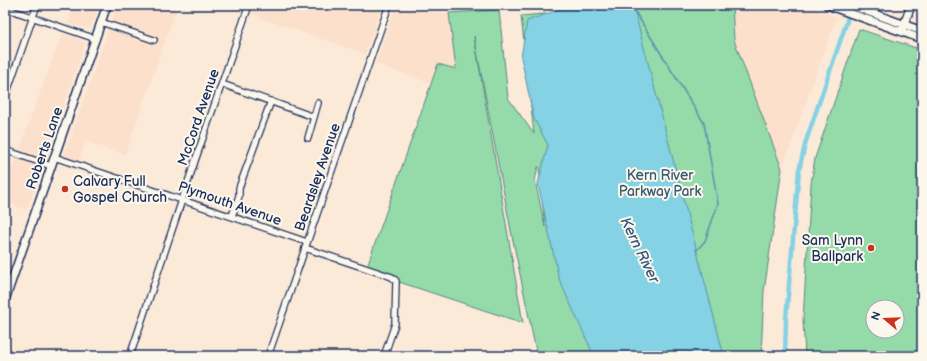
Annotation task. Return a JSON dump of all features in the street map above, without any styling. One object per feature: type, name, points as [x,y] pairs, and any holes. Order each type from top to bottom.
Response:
[{"type":"main road","name":"Roberts Lane","points":[[5,300],[107,5]]},
{"type":"main road","points":[[827,5],[904,24],[922,30]]},
{"type":"main road","points":[[850,5],[859,13],[922,39]]},
{"type":"main road","points":[[902,32],[911,5]]},
{"type":"street","points":[[5,98],[37,5]]},
{"type":"street","name":"McCord Avenue","points":[[130,356],[249,5]]},
{"type":"street","name":"Beardsley Avenue","points":[[268,356],[389,5]]},
{"type":"street","points":[[5,8],[96,39]]},
{"type":"street","points":[[101,22],[154,40]]},
{"type":"street","points":[[222,84],[314,117]]},
{"type":"street","points":[[232,216],[239,196],[239,188],[271,101]]},
{"type":"street","points":[[308,138],[318,103]]},
{"type":"street","points":[[5,150],[51,166]]},
{"type":"street","name":"Plymouth Avenue","points":[[54,157],[232,216],[392,277],[396,281],[395,324],[384,356]]},
{"type":"shaded area","points":[[74,5],[99,5],[90,29],[68,23]]},
{"type":"shaded area","points":[[117,5],[178,5],[125,155],[86,142],[77,166],[62,161]]},
{"type":"shaded area","points":[[223,5],[380,5],[382,9],[365,54]]},
{"type":"shaded area","points":[[732,5],[801,5],[837,17],[782,169],[734,40]]},
{"type":"shaded area","points":[[395,8],[449,13],[456,69],[438,64],[431,83],[375,64]]},
{"type":"shaded area","points":[[62,33],[83,41],[85,44],[27,210],[5,202],[5,176],[9,177]]},
{"type":"green space","name":"Kern River Parkway Park","points":[[577,5],[732,5],[734,40],[782,169],[764,291],[761,356],[537,356],[511,231],[474,36],[523,323],[396,281],[366,269],[438,64],[456,69],[449,13],[499,10],[508,98],[534,134],[521,16],[577,11]],"holes":[[[539,167],[545,227],[535,180]]]},
{"type":"green space","points":[[859,29],[922,50],[922,356],[805,356],[803,320],[811,184],[815,158]]},
{"type":"water","name":"Kern River Parkway Park","points":[[571,5],[633,5],[724,356],[594,356],[559,279],[538,184],[548,145],[534,119],[521,57],[527,21]]},
{"type":"waterway","points":[[785,356],[786,319],[799,170],[806,141],[847,21],[849,5]]},
{"type":"waterway","points":[[634,10],[704,123],[718,204],[705,241],[696,251]]},
{"type":"place","name":"Calvary Full Gospel Church","points":[[65,189]]},
{"type":"place","name":"Sam Lynn Ballpark","points":[[871,248]]},
{"type":"water label","name":"Kern River","points":[[640,250]]}]
